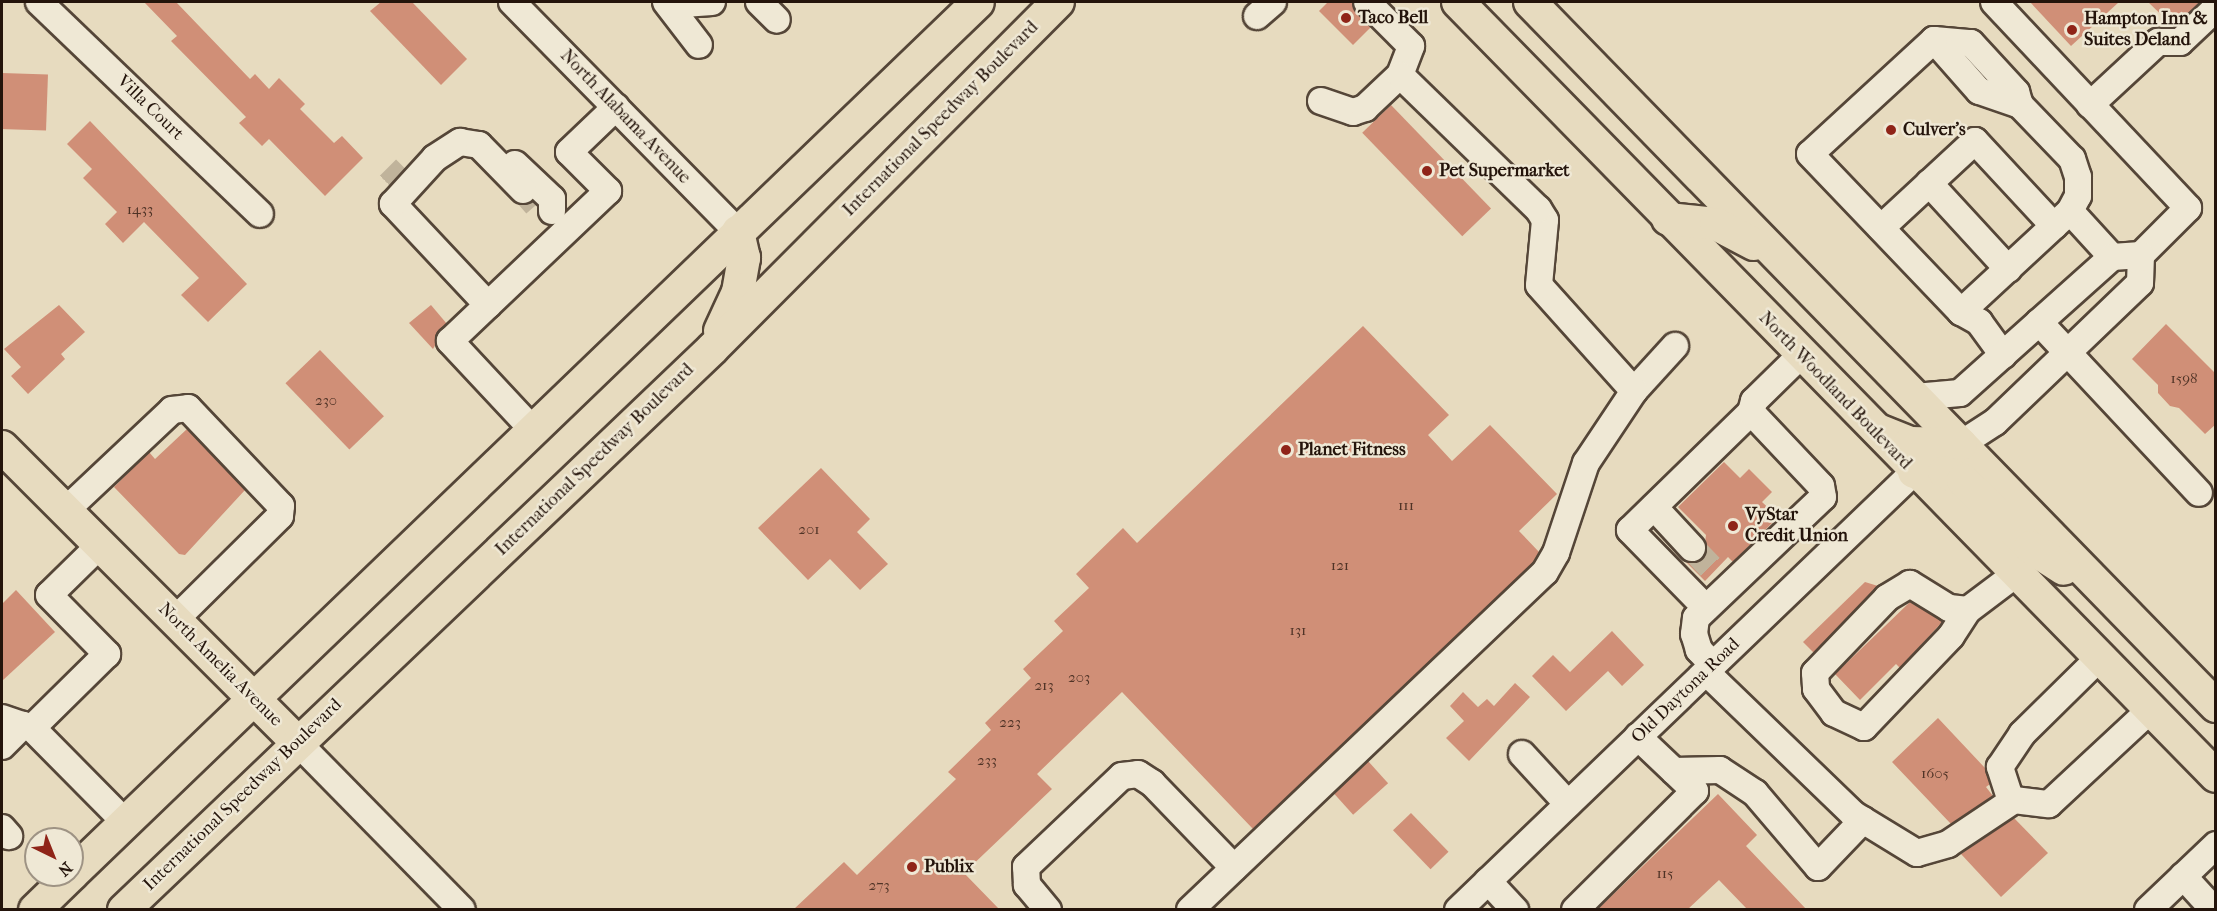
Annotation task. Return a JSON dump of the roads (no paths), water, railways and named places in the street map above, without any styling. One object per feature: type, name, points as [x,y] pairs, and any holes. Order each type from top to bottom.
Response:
[{"type":"main road","points":[[84,862],[978,2]]},
{"type":"main road","name":"International Speedway Boulevard","points":[[124,909],[712,349],[1058,2]]},
{"type":"main road","name":"North Woodland Boulevard","points":[[1458,2],[1914,472],[2216,776]]},
{"type":"main road","points":[[1530,2],[2216,706]]},
{"type":"main road","points":[[1668,219],[1716,224],[1779,257]]},
{"type":"main road","points":[[712,349],[738,292],[744,258],[738,232]]},
{"type":"main road","points":[[1871,427],[1910,443],[1961,444]]},
{"type":"main road","name":"North Amelia Avenue","points":[[5,457],[66,511],[297,742]]},
{"type":"main road","points":[[1914,472],[1944,472],[1963,480],[2031,547],[2115,602]]},
{"type":"main road","points":[[35,909],[58,887]]},
{"type":"street","name":"Villa Court","points":[[39,2],[260,214]]},
{"type":"street","name":"North Alabama Avenue","points":[[512,2],[738,232]]},
{"type":"street","points":[[668,3],[712,2]]},
{"type":"street","points":[[759,2],[777,20]]},
{"type":"street","points":[[1321,101],[1353,112],[1365,108],[1400,75],[1411,46],[1367,2]]},
{"type":"street","points":[[1916,397],[1960,393],[2112,257],[2141,255],[2188,208],[1994,2]]},
{"type":"street","points":[[2090,105],[2158,42],[2180,42],[2215,9],[2215,2]]},
{"type":"street","points":[[668,3],[699,45]]},
{"type":"street","points":[[1961,312],[2062,219],[2078,196],[2072,159],[2020,105],[1979,90],[1934,40],[1810,154],[1961,312],[1979,322],[2003,355]]},
{"type":"street","points":[[1400,75],[1538,209],[1545,220],[1539,285],[1634,391]]},
{"type":"street","points":[[544,208],[608,191],[569,152],[616,107]]},
{"type":"street","points":[[396,186],[442,135],[474,129],[552,199],[544,208],[488,305],[450,341],[533,430]]},
{"type":"street","points":[[1881,228],[1975,141],[2062,219],[2112,257]]},
{"type":"street","points":[[396,186],[460,142],[479,145],[544,208]]},
{"type":"street","points":[[1929,183],[2008,269]]},
{"type":"street","points":[[396,186],[488,305]]},
{"type":"street","points":[[1961,444],[1995,422],[2140,283],[2141,255]]},
{"type":"street","points":[[2039,322],[2199,493]]},
{"type":"street","points":[[1190,909],[1545,572],[1556,553],[1587,463],[1634,391],[1675,346]]},
{"type":"street","points":[[1706,608],[1630,530],[1751,412],[1754,400],[1801,355]]},
{"type":"street","points":[[66,511],[172,410],[188,408],[281,506],[280,516],[175,620]]},
{"type":"street","points":[[1751,412],[1821,486],[1823,497],[1722,579],[1706,608],[1696,618],[1694,634],[1709,669],[1863,820],[1917,853],[1948,844],[2011,801],[2049,804],[2150,710]]},
{"type":"street","name":"Old Daytona Road","points":[[1458,909],[1914,472]]},
{"type":"street","points":[[1654,507],[1692,548]]},
{"type":"street","points":[[2,746],[19,724],[107,654],[49,595],[100,545]]},
{"type":"street","points":[[1968,610],[1949,608],[1910,584],[1887,598],[1815,673],[1816,689],[1834,713],[1864,727],[1951,636],[1968,610],[2016,574]]},
{"type":"street","points":[[2011,801],[2000,767],[2022,734],[2099,658]]},
{"type":"street","points":[[19,724],[126,822]]},
{"type":"street","points":[[1575,909],[1695,791],[1638,737]]},
{"type":"street","name":"North Amelia Avenue","points":[[297,742],[462,909]]},
{"type":"street","points":[[1522,754],[1568,804]]},
{"type":"street","points":[[1674,771],[1720,770],[1755,793],[1818,867],[1863,820]]},
{"type":"street","points":[[1048,909],[1027,885],[1026,867],[1122,776],[1138,774],[1152,783],[1234,868]]},
{"type":"street","points":[[2148,909],[2216,845]]},
{"type":"street","points":[[2183,876],[2214,909]]},
{"type":"street","points":[[1488,881],[1515,909]]},
{"type":"tunnel","points":[[389,185],[405,169]]},
{"type":"tunnel","points":[[523,190],[536,205]]},
{"type":"tunnel","points":[[1692,548],[1714,571]]},
{"type":"place","name":"Taco Bell","points":[[1346,18]]},
{"type":"place","name":"Hampton Inn & Suites Deland","points":[[2072,30]]},
{"type":"place","name":"Culver's","points":[[1891,130]]},
{"type":"place","name":"Pet Supermarket","points":[[1427,171]]},
{"type":"place","name":"Planet Fitness","points":[[1286,450]]},
{"type":"place","name":"VyStar Credit Union","points":[[1733,526]]},
{"type":"place","name":"Publix","points":[[912,867]]}]
